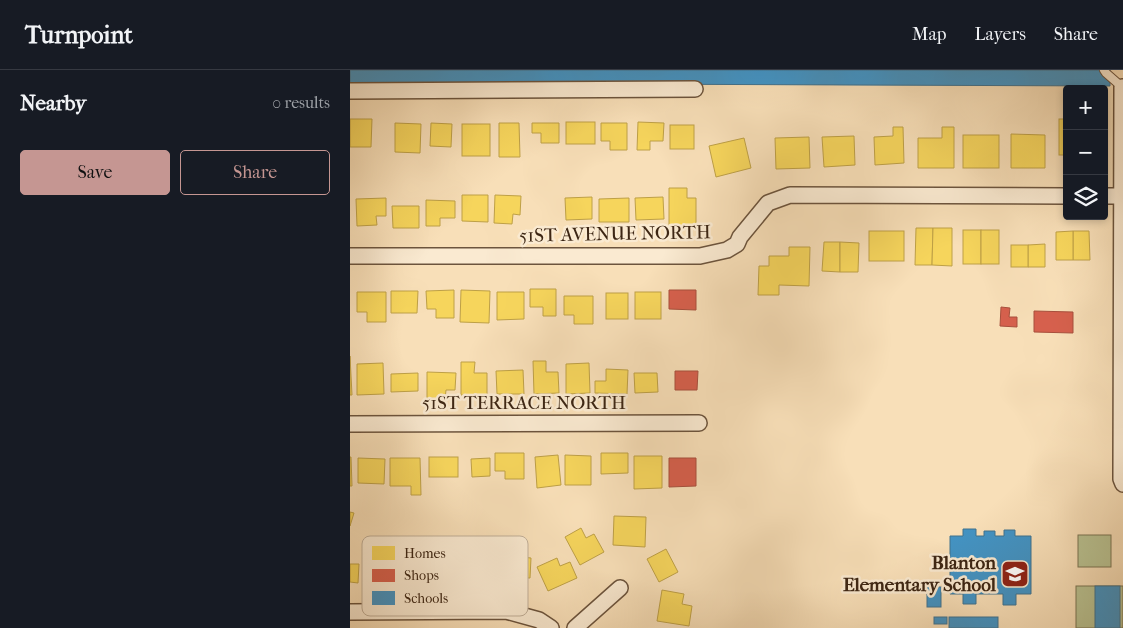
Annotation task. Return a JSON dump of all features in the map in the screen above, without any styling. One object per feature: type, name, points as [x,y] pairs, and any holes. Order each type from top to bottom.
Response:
[{"type":"street","points":[[1122,87],[1121,479],[1123,484]]},
{"type":"street","points":[[350,91],[695,89]]},
{"type":"street","name":"51ST AVENUE NORTH","points":[[350,256],[700,256],[727,250],[737,244],[740,237],[768,203],[790,195],[1063,196]]},
{"type":"street","points":[[1108,196],[1122,196]]},
{"type":"street","name":"51ST TERRACE NORTH","points":[[350,424],[699,423]]},
{"type":"street","points":[[575,628],[620,588]]},
{"type":"street","points":[[525,616],[540,620],[551,628]]},
{"type":"lane","points":[[1104,70],[1122,87]]},
{"type":"green space","points":[[1078,535],[1111,535],[1111,567],[1078,567]]},
{"type":"green space","points":[[1076,586],[1123,586],[1123,628],[1076,628]]},
{"type":"building: Homes","points":[[350,119],[372,119],[371,147],[350,147]]},
{"type":"building: Homes","points":[[1059,119],[1063,119],[1063,155],[1059,155]]},
{"type":"building: Homes","points":[[566,122],[595,122],[595,144],[566,144]]},
{"type":"building: Homes","points":[[638,122],[664,123],[663,141],[650,141],[650,150],[637,150]]},
{"type":"building: Homes","points":[[395,123],[421,124],[420,153],[395,152]]},
{"type":"building: Homes","points":[[431,123],[452,124],[451,147],[430,146]]},
{"type":"building: Homes","points":[[499,123],[519,123],[520,157],[499,157]]},
{"type":"building: Homes","points":[[532,123],[559,123],[559,143],[541,143],[541,133],[532,133]]},
{"type":"building: Homes","points":[[601,123],[627,123],[627,150],[610,150],[610,141],[601,141]]},
{"type":"building: Homes","points":[[462,124],[490,124],[490,156],[462,156]]},
{"type":"building: Homes","points":[[670,125],[694,125],[694,149],[670,149]]},
{"type":"building: Homes","points":[[893,127],[903,127],[904,163],[875,165],[874,137],[893,136]]},
{"type":"building: Homes","points":[[942,127],[954,127],[954,168],[918,168],[918,138],[942,138]]},
{"type":"building: Homes","points":[[1011,134],[1045,135],[1045,168],[1011,168]]},
{"type":"building: Homes","points":[[963,135],[999,135],[999,168],[963,168]]},
{"type":"building: Homes","points":[[854,136],[855,165],[824,167],[822,137]]},
{"type":"building: Homes","points":[[809,137],[810,168],[776,169],[775,138]]},
{"type":"building: Homes","points":[[744,138],[751,168],[716,177],[709,146]]},
{"type":"building: Homes","points":[[669,188],[687,188],[687,198],[696,198],[696,227],[669,227]]},
{"type":"building: Homes","points":[[462,195],[488,195],[488,222],[462,221]]},
{"type":"building: Homes","points":[[495,195],[521,196],[520,215],[513,214],[512,224],[494,223]]},
{"type":"building: Homes","points":[[592,197],[592,219],[566,220],[565,198]]},
{"type":"building: Homes","points":[[663,197],[664,219],[636,220],[635,198]]},
{"type":"building: Homes","points":[[386,198],[386,216],[376,216],[377,225],[357,226],[356,199]]},
{"type":"building: Homes","points":[[629,198],[629,222],[599,222],[599,199]]},
{"type":"building: Homes","points":[[426,200],[455,201],[455,218],[440,218],[440,226],[426,226]]},
{"type":"building: Homes","points":[[392,206],[419,206],[419,228],[393,228]]},
{"type":"building: Homes","points":[[916,228],[933,228],[932,265],[915,265]]},
{"type":"building: Homes","points":[[933,228],[952,228],[952,266],[932,265]]},
{"type":"building: Homes","points":[[963,230],[981,230],[981,264],[963,264]]},
{"type":"building: Homes","points":[[981,230],[999,230],[999,264],[981,264]]},
{"type":"building: Homes","points":[[869,231],[904,231],[904,261],[869,261]]},
{"type":"building: Homes","points":[[1073,231],[1089,231],[1090,260],[1073,260]]},
{"type":"building: Homes","points":[[1073,231],[1073,260],[1056,260],[1056,232]]},
{"type":"building: Homes","points":[[824,242],[840,242],[840,272],[822,271]]},
{"type":"building: Homes","points":[[840,242],[859,243],[858,272],[840,272]]},
{"type":"building: Homes","points":[[1045,244],[1045,267],[1028,267],[1028,245]]},
{"type":"building: Homes","points":[[1011,245],[1028,245],[1028,267],[1011,267]]},
{"type":"building: Homes","points":[[789,247],[810,247],[809,286],[779,285],[779,295],[758,295],[759,266],[769,266],[769,256],[789,256]]},
{"type":"building: Homes","points":[[530,289],[556,289],[556,316],[543,316],[543,307],[530,307]]},
{"type":"building: Homes","points":[[454,290],[454,318],[436,318],[436,309],[427,309],[426,291]]},
{"type":"building: Homes","points":[[461,290],[490,291],[489,323],[460,322]]},
{"type":"building: Homes","points":[[391,291],[418,291],[417,313],[391,313]]},
{"type":"building: Homes","points":[[357,292],[386,292],[386,322],[367,322],[367,312],[357,312]]},
{"type":"building: Homes","points":[[497,292],[524,292],[524,319],[497,320]]},
{"type":"building: Homes","points":[[635,292],[661,292],[661,319],[635,319]]},
{"type":"building: Homes","points":[[606,293],[628,293],[628,319],[606,319]]},
{"type":"building: Homes","points":[[564,296],[593,296],[593,324],[574,324],[574,315],[564,315]]},
{"type":"building: Homes","points":[[350,356],[352,395],[350,395]]},
{"type":"building: Homes","points":[[533,361],[546,361],[546,372],[558,372],[559,393],[534,394]]},
{"type":"building: Homes","points":[[461,362],[475,362],[474,373],[487,373],[487,395],[461,395]]},
{"type":"building: Homes","points":[[383,363],[384,394],[357,395],[357,364]]},
{"type":"building: Homes","points":[[589,363],[590,393],[566,394],[566,364]]},
{"type":"building: Homes","points":[[606,369],[628,370],[627,394],[595,393],[595,381],[606,381]]},
{"type":"building: Homes","points":[[523,370],[524,394],[497,394],[496,371]]},
{"type":"building: Homes","points":[[427,372],[456,373],[455,390],[446,390],[445,399],[427,398]]},
{"type":"building: Homes","points":[[418,373],[418,391],[391,392],[391,374]]},
{"type":"building: Homes","points":[[634,373],[657,373],[658,392],[635,393]]},
{"type":"building: Homes","points":[[495,453],[524,453],[524,479],[505,479],[505,471],[495,471]]},
{"type":"building: Homes","points":[[601,453],[628,453],[628,473],[601,474]]},
{"type":"building: Homes","points":[[558,455],[561,485],[537,488],[535,457]]},
{"type":"building: Homes","points":[[565,455],[591,456],[591,485],[565,485]]},
{"type":"building: Homes","points":[[634,456],[662,456],[662,488],[634,489]]},
{"type":"building: Homes","points":[[351,457],[352,486],[350,486]]},
{"type":"building: Homes","points":[[429,457],[458,457],[458,477],[429,477]]},
{"type":"building: Homes","points":[[358,458],[385,459],[384,484],[358,483]]},
{"type":"building: Homes","points":[[390,458],[420,458],[421,495],[411,495],[411,486],[390,486]]},
{"type":"building: Homes","points":[[490,458],[490,476],[472,477],[471,459]]},
{"type":"building: Homes","points":[[350,512],[354,513],[350,526]]},
{"type":"building: Homes","points":[[614,516],[646,517],[645,547],[613,545]]},
{"type":"building: Homes","points":[[581,528],[586,538],[594,534],[604,552],[580,565],[565,537]]},
{"type":"building: Homes","points":[[666,549],[678,572],[659,582],[647,559]]},
{"type":"building: Homes","points":[[528,558],[531,558],[530,578],[528,578]]},
{"type":"building: Homes","points":[[557,558],[560,566],[570,562],[577,578],[548,591],[537,567]]},
{"type":"building: Homes","points":[[350,564],[359,564],[358,583],[350,582]]},
{"type":"building: Homes","points":[[662,590],[684,594],[682,604],[692,606],[689,626],[657,621]]},
{"type":"building: Shops","points":[[669,290],[696,290],[696,310],[669,309]]},
{"type":"building: Shops","points":[[1001,307],[1010,308],[1009,317],[1017,317],[1017,327],[1000,326]]},
{"type":"building: Shops","points":[[1034,311],[1073,312],[1073,333],[1034,332]]},
{"type":"building: Shops","points":[[675,371],[698,371],[697,390],[675,390]]},
{"type":"building: Shops","points":[[669,458],[696,458],[696,486],[669,487]]},
{"type":"building: Schools","points":[[350,70],[1110,70],[1110,86],[350,83]]},
{"type":"building: Schools","points":[[963,529],[976,529],[976,536],[984,536],[984,531],[995,531],[995,536],[1004,536],[1004,530],[1015,530],[1015,536],[1031,536],[1031,594],[1016,594],[1016,605],[1003,605],[1003,594],[976,594],[976,604],[963,604],[963,594],[950,594],[950,536],[963,536]]},
{"type":"building: Schools","points":[[1095,586],[1120,586],[1120,628],[1095,628]]},
{"type":"building: Schools","points":[[927,587],[941,587],[941,607],[927,607]]},
{"type":"building: Schools","points":[[934,617],[947,617],[947,624],[934,624]]},
{"type":"building: Schools","points":[[949,617],[998,617],[998,628],[949,628]]},
{"type":"place","name":"Blanton Elementary School","points":[[1015,574]]}]
